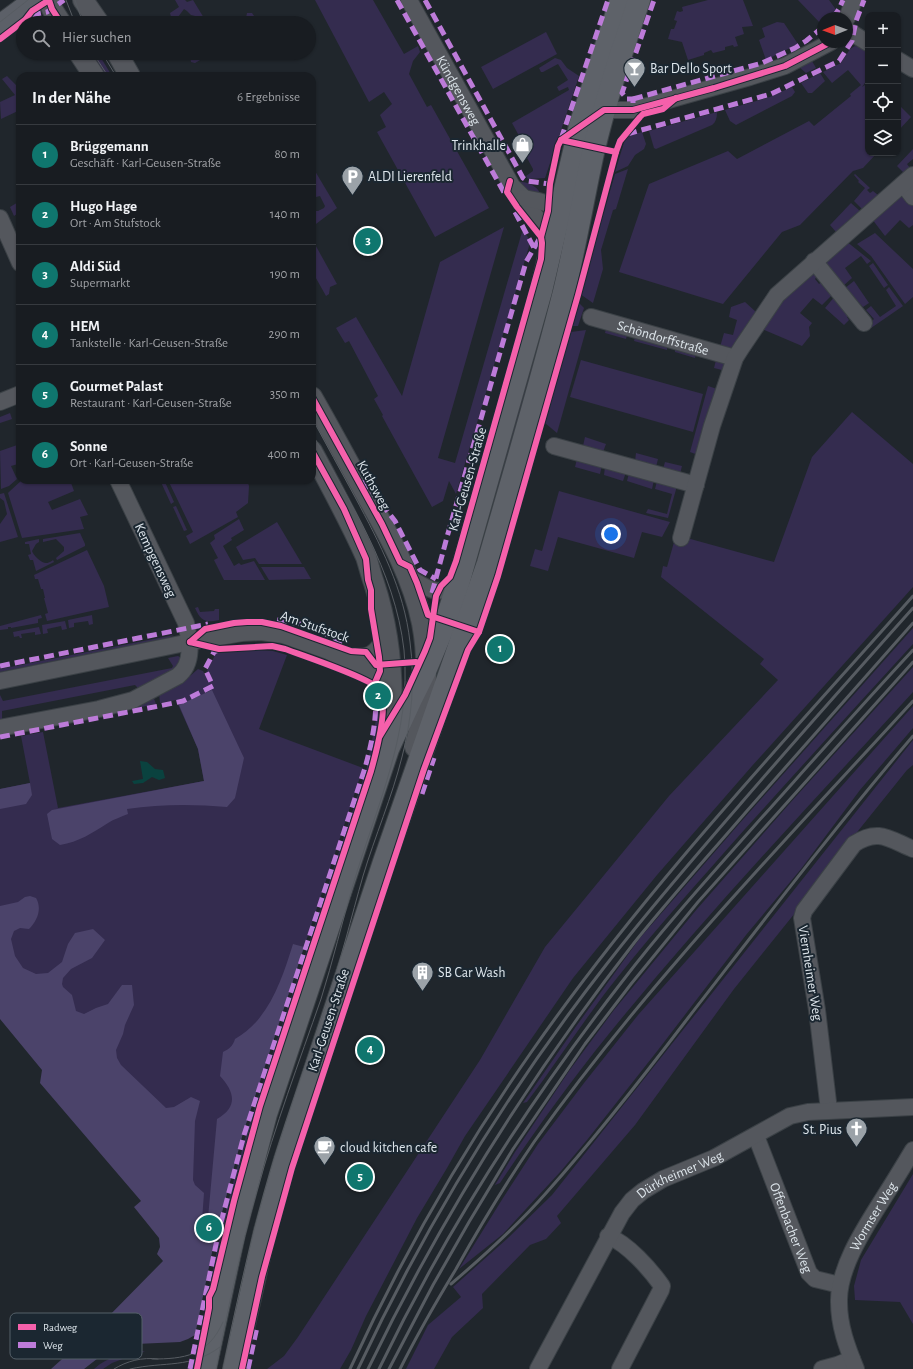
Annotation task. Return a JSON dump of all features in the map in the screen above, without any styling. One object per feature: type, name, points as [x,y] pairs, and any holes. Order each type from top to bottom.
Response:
[{"type":"main road","points":[[0,26],[35,0]]},
{"type":"main road","name":"Karl-Geusen-Straße","points":[[234,1369],[254,1276],[274,1197],[384,862],[488,563],[564,292],[593,154],[604,110],[639,0]]},
{"type":"main road","name":"Karl-Geusen-Straße","points":[[205,1369],[234,1234],[253,1159],[279,1075],[388,749],[412,696],[426,671],[446,621],[458,584],[552,249],[580,126],[618,9]]},
{"type":"main road","points":[[478,514],[500,521]]},
{"type":"main road","points":[[334,1012],[319,1004],[315,995],[331,944],[337,901]]},
{"type":"street","points":[[49,0],[56,16]]},
{"type":"street","points":[[83,0],[93,16]]},
{"type":"street","name":"Kündgensweg","points":[[409,0],[512,186],[524,198],[536,217],[544,225],[552,249]]},
{"type":"street","points":[[849,12],[854,0]]},
{"type":"street","points":[[604,110],[602,83],[617,38],[618,9]]},
{"type":"street","points":[[853,34],[865,41]]},
{"type":"street","points":[[580,126],[604,110],[633,110],[729,84],[785,66],[820,48]]},
{"type":"street","points":[[84,60],[91,72]]},
{"type":"street","points":[[120,60],[128,72]]},
{"type":"street","points":[[901,62],[913,69]]},
{"type":"street","points":[[681,538],[712,426],[736,358],[777,295],[908,180],[913,197]]},
{"type":"street","points":[[524,198],[561,208],[567,216],[569,224],[562,265],[564,292]]},
{"type":"street","points":[[0,218],[16,254]]},
{"type":"street","points":[[814,261],[864,323]]},
{"type":"street","name":"Schöndorffstraße","points":[[591,317],[736,358]]},
{"type":"street","points":[[0,402],[16,396]]},
{"type":"street","name":"Kuthsweg","points":[[316,404],[382,524],[408,577],[422,623],[426,671]]},
{"type":"street","points":[[554,446],[696,485]]},
{"type":"street","name":"Kuthsweg","points":[[316,458],[344,509],[366,559],[383,613],[391,670],[391,697]]},
{"type":"street","name":"Kuthsweg","points":[[344,509],[340,484],[342,481],[346,480],[353,484],[382,524]]},
{"type":"street","name":"Kempgensweg","points":[[120,484],[186,623],[190,642]]},
{"type":"street","points":[[408,577],[433,590],[445,591],[458,584]]},
{"type":"street","name":"Am Stufstock","points":[[0,681],[190,642],[242,633],[262,632],[283,635],[328,652],[378,676],[385,685],[391,697]]},
{"type":"street","name":"Am Stufstock","points":[[328,652],[355,657],[369,656],[378,648],[387,633]]},
{"type":"street","points":[[0,728],[133,700],[183,672],[188,660],[190,642]]},
{"type":"street","name":"Karl-Geusen-Straße","points":[[384,862],[387,824],[414,750],[422,721],[426,671]]},
{"type":"street","name":"Karl-Geusen-Straße","points":[[388,749],[391,697]]},
{"type":"street","name":"Viernheimer Weg","points":[[829,1110],[818,1016],[802,918],[804,911],[854,844],[860,840],[867,837],[882,836],[913,849]]},
{"type":"street","name":"Dürkheimer Weg","points":[[538,1369],[608,1236],[632,1200],[643,1191],[663,1179],[714,1158],[790,1116],[808,1112],[829,1110],[913,1107]]},
{"type":"street","name":"Offenbacher Weg","points":[[756,1136],[808,1273],[816,1279],[840,1285]]},
{"type":"street","name":"Wormser Weg","points":[[840,1285],[861,1234],[913,1151]]},
{"type":"street","points":[[608,1236],[615,1239],[634,1254],[662,1286],[620,1369]]},
{"type":"street","points":[[822,1369],[837,1365],[854,1364],[840,1322],[838,1300],[840,1285]]},
{"type":"shaded area","points":[[175,0],[185,0],[187,2],[193,0],[203,16],[191,15],[184,9],[179,16],[171,16],[170,13],[179,7]]},
{"type":"shaded area","points":[[315,0],[373,0],[404,54],[418,46],[420,52],[413,61],[409,74],[427,107],[431,105],[489,208],[435,237],[377,132],[386,127],[380,115],[392,104],[384,92],[369,102]]},
{"type":"shaded area","points":[[708,0],[743,0],[753,26],[742,27],[744,34],[735,37],[738,46],[734,47],[733,45],[725,47],[725,50],[713,53],[711,50],[704,53],[704,55],[688,60],[682,42],[668,39],[671,29],[674,29],[677,21],[674,20],[677,11],[683,11],[682,7]]},
{"type":"shaded area","points":[[798,0],[829,0],[837,11],[817,12],[817,20]]},
{"type":"shaded area","points":[[247,13],[252,13],[254,16],[246,16]]},
{"type":"shaded area","points":[[777,22],[784,23],[798,44],[766,60],[759,40],[765,37],[762,28]]},
{"type":"shaded area","points":[[546,32],[557,54],[493,89],[481,67]]},
{"type":"shaded area","points":[[855,46],[865,50],[865,83],[862,87],[865,85],[865,156],[874,156],[863,168],[853,171],[800,225],[782,232],[723,304],[619,272],[649,184],[728,151],[737,159],[809,121],[814,126],[851,96],[850,94],[861,85],[848,70],[832,83],[823,72],[841,63],[850,49]]},
{"type":"shaded area","points":[[555,58],[561,60],[567,68],[579,76],[545,178],[528,179],[526,176],[533,171],[526,156],[529,154],[512,123],[569,90],[568,87],[559,91],[557,87],[568,80],[558,64],[543,72],[541,72],[539,68]]},
{"type":"shaded area","points":[[95,60],[102,60],[110,72],[102,72]]},
{"type":"shaded area","points":[[191,60],[200,60],[195,63],[191,62]]},
{"type":"shaded area","points":[[812,61],[816,68],[806,73],[799,67]]},
{"type":"shaded area","points":[[820,73],[825,81],[812,93],[808,93],[801,83]]},
{"type":"shaded area","points":[[7,76],[16,85],[16,112],[1,119],[0,102],[15,95],[2,79]]},
{"type":"shaded area","points":[[792,87],[795,92],[792,96],[736,125],[730,121],[725,110],[770,97]]},
{"type":"shaded area","points":[[901,107],[911,117],[901,128]]},
{"type":"shaded area","points":[[717,112],[716,119],[712,125],[656,149],[654,148],[649,131]]},
{"type":"shaded area","points":[[642,132],[646,144],[644,149],[635,155],[628,166],[615,172],[626,136]]},
{"type":"shaded area","points":[[913,149],[913,159],[907,164],[910,168],[904,173],[897,166]]},
{"type":"shaded area","points":[[628,169],[616,209],[613,210],[601,250],[603,269],[593,303],[580,294],[615,174]]},
{"type":"shaded area","points":[[316,173],[337,208],[316,224],[316,211],[324,208],[325,206],[320,196],[316,197]]},
{"type":"shaded area","points":[[855,174],[870,188],[867,190],[870,193],[873,191],[878,195],[862,209],[854,201],[865,188],[858,182],[859,181],[854,175]]},
{"type":"shaded area","points":[[526,182],[532,185],[539,191],[540,194],[529,191],[519,183]]},
{"type":"shaded area","points":[[903,193],[913,206],[913,225],[909,228],[900,220],[885,236],[872,219]]},
{"type":"shaded area","points":[[16,203],[16,215],[14,216],[10,207]]},
{"type":"shaded area","points":[[851,203],[860,211],[836,232],[830,225]]},
{"type":"shaded area","points":[[504,227],[438,458],[455,463],[522,232],[525,233],[530,243],[456,494],[449,481],[443,501],[432,507],[382,416],[383,415],[374,399],[378,396],[349,341],[345,343],[336,328],[356,317],[402,396],[440,262]]},
{"type":"shaded area","points":[[875,233],[913,269],[913,297],[905,304],[871,256],[857,244]]},
{"type":"shaded area","points":[[565,240],[550,301],[550,315],[495,504],[490,503]]},
{"type":"shaded area","points":[[846,241],[871,261],[867,264],[861,256],[845,268],[852,278],[843,286],[825,265],[824,261]]},
{"type":"shaded area","points":[[316,246],[337,284],[330,287],[329,294],[326,296],[316,278]]},
{"type":"shaded area","points":[[873,263],[888,285],[884,288],[869,266]]},
{"type":"shaded area","points":[[814,271],[818,275],[815,279],[819,284],[823,281],[834,293],[822,305],[813,298],[800,313],[812,323],[809,327],[810,336],[802,346],[762,329],[784,299]]},
{"type":"shaded area","points":[[854,281],[869,303],[863,307],[845,288]]},
{"type":"shaded area","points":[[889,287],[903,306],[871,328],[868,325],[874,319],[866,310],[871,306],[880,317],[896,306],[886,290]]},
{"type":"shaded area","points":[[836,295],[851,314],[847,317],[849,320],[844,325],[825,308]]},
{"type":"shaded area","points":[[578,302],[584,308],[578,326],[571,326]]},
{"type":"shaded area","points":[[745,302],[756,312],[735,346],[729,349],[720,347],[724,333],[733,335],[737,320],[729,317],[731,307]]},
{"type":"shaded area","points":[[606,329],[627,335],[626,339],[605,333]]},
{"type":"shaded area","points":[[586,330],[557,433],[545,423],[571,332]]},
{"type":"shaded area","points":[[635,337],[667,346],[667,350],[634,341]]},
{"type":"shaded area","points":[[675,349],[696,354],[695,358],[675,352]]},
{"type":"shaded area","points":[[581,360],[703,394],[693,432],[570,397]]},
{"type":"shaded area","points":[[716,360],[725,365],[720,379],[722,370],[714,368]]},
{"type":"shaded area","points":[[708,386],[717,389],[698,455],[690,452]]},
{"type":"shaded area","points":[[852,412],[913,464],[913,587],[752,766],[657,875],[573,978],[465,1136],[417,1218],[340,1369],[267,1369],[284,1356],[298,1337],[480,1060],[545,947],[669,796],[778,680],[760,664],[764,659],[661,577],[663,566],[667,567],[676,535],[774,562],[812,457]]},
{"type":"shaded area","points":[[10,413],[12,419],[0,423],[0,417]]},
{"type":"shaded area","points":[[585,437],[606,444],[603,452],[583,446]]},
{"type":"shaded area","points":[[16,445],[16,465],[11,466],[16,480],[9,486],[1,489],[0,451]]},
{"type":"shaded area","points":[[636,453],[658,459],[656,467],[635,461]]},
{"type":"shaded area","points":[[577,459],[602,465],[600,474],[575,467]]},
{"type":"shaded area","points":[[665,462],[682,466],[680,474],[663,469]]},
{"type":"shaded area","points":[[605,467],[626,472],[623,481],[604,475]]},
{"type":"shaded area","points":[[629,473],[654,480],[652,489],[627,481]]},
{"type":"shaded area","points":[[657,481],[677,486],[668,518],[646,513],[648,509],[667,514],[672,494],[655,489]]},
{"type":"shaded area","points":[[18,484],[71,484],[74,491],[48,502],[52,510],[80,499],[88,515],[80,517],[84,529],[22,538],[8,493]]},
{"type":"shaded area","points":[[162,484],[166,484],[174,502],[171,504]]},
{"type":"shaded area","points":[[170,484],[248,484],[248,503],[236,512],[238,517],[190,544],[186,536],[193,532]]},
{"type":"shaded area","points":[[559,491],[670,522],[662,537],[642,532],[634,558],[558,537],[548,571],[530,566],[535,549],[542,551]]},
{"type":"shaded area","points":[[4,493],[18,537],[0,542],[0,524],[7,514],[4,501],[0,498],[0,494]]},
{"type":"shaded area","points":[[176,506],[187,530],[184,531],[173,507]]},
{"type":"shaded area","points":[[239,519],[244,530],[231,538],[232,540],[223,546],[234,566],[239,563],[241,565],[254,561],[265,580],[224,580],[214,560],[218,558],[210,543],[215,539],[214,535]]},
{"type":"shaded area","points":[[277,522],[302,564],[259,564],[255,558],[243,560],[236,547]]},
{"type":"shaded area","points":[[80,533],[85,546],[57,560],[56,558],[64,551],[64,547],[56,539],[43,542],[43,539]]},
{"type":"shaded area","points":[[39,539],[39,542],[32,551],[33,553],[38,559],[45,563],[53,560],[54,562],[36,571],[33,560],[30,560],[28,555],[31,554],[29,544],[25,544],[25,542]]},
{"type":"shaded area","points":[[87,550],[104,586],[109,607],[47,621],[45,614],[48,613],[43,589],[41,589],[38,579],[35,579],[34,575]]},
{"type":"shaded area","points":[[261,567],[304,567],[311,579],[269,580]]},
{"type":"shaded area","points":[[198,607],[200,612],[219,609],[219,620],[204,620],[199,616],[195,608]]},
{"type":"shaded area","points":[[41,615],[42,618],[38,619],[38,623],[11,628],[8,627],[8,629],[0,630],[0,626]]},
{"type":"shaded area","points":[[92,615],[93,624],[89,625],[88,621],[74,623],[74,627],[69,628],[68,620]]},
{"type":"shaded area","points":[[65,621],[67,629],[62,630],[61,626],[47,629],[48,633],[43,634],[42,625]]},
{"type":"shaded area","points":[[39,627],[41,634],[35,635],[35,632],[21,634],[22,638],[19,636],[14,637],[13,632]]},
{"type":"shaded area","points":[[913,628],[913,644],[745,829],[664,921],[605,993],[527,1102],[523,1103],[640,938]]},
{"type":"shaded area","points":[[174,635],[168,638],[0,672],[0,669]]},
{"type":"shaded area","points":[[258,650],[273,651],[287,655],[259,729],[363,768],[243,1133],[215,1238],[201,1234],[0,988],[0,789],[30,783],[21,736],[43,732],[58,808],[204,781],[198,749],[176,700],[160,703],[159,693],[190,676],[198,669],[203,671],[205,675],[216,653]]},
{"type":"shaded area","points":[[178,656],[181,658],[180,667],[139,689],[135,685],[2,711],[2,722],[0,722],[0,695],[3,701],[172,668],[173,666],[168,658]]},
{"type":"shaded area","points":[[913,667],[913,692],[758,861],[644,991],[566,1089],[500,1183],[495,1185],[569,1071],[614,1010],[697,909]]},
{"type":"shaded area","points":[[212,690],[244,758],[235,798],[227,807],[177,805],[127,809],[128,814],[113,820],[91,834],[67,844],[60,845],[52,839],[47,814],[52,810],[204,781],[198,749],[179,705]]},
{"type":"shaded area","points":[[153,696],[156,704],[122,711]]},
{"type":"shaded area","points":[[913,706],[913,728],[860,790],[801,869],[746,935],[587,1140],[561,1171],[503,1234],[459,1269],[538,1144],[638,1015]]},
{"type":"shaded area","points":[[378,709],[381,710],[380,726],[373,761],[208,1295],[232,1186],[250,1122],[367,767]]},
{"type":"shaded area","points":[[913,740],[913,765],[907,770],[858,831],[734,989],[635,1125],[557,1216],[561,1223],[546,1239],[530,1245],[482,1294],[483,1308],[452,1337],[434,1369],[406,1369],[428,1325],[461,1297],[453,1287],[508,1238],[552,1195]]},
{"type":"shaded area","points":[[140,761],[147,762],[155,769],[163,770],[165,778],[159,780],[152,777],[143,783],[134,784],[132,781],[143,779]]},
{"type":"shaded area","points":[[30,783],[32,795],[26,804],[0,809],[0,789]]},
{"type":"shaded area","points":[[30,896],[36,898],[39,910],[35,922],[29,929],[20,928],[14,931],[11,939],[15,956],[23,968],[36,974],[48,973],[62,962],[68,944],[75,933],[93,929],[105,940],[92,958],[71,969],[63,978],[63,987],[72,995],[76,1011],[84,1014],[108,1004],[122,985],[132,985],[134,1005],[116,1050],[117,1058],[121,1065],[166,1108],[174,1107],[191,1097],[200,1101],[195,1121],[193,1180],[195,1185],[204,1193],[201,1234],[215,1238],[195,1335],[180,1342],[142,1344],[142,1313],[112,1313],[163,1261],[157,1254],[160,1247],[159,1238],[134,1207],[141,1201],[40,1083],[42,1070],[0,1019],[0,906],[18,902],[25,897]]},
{"type":"shaded area","points":[[293,944],[304,947],[243,1133],[220,1220],[208,1218],[217,1119],[228,1109],[232,1099],[229,1088],[220,1076],[223,1052],[233,1044],[235,1039],[247,1031],[257,1021],[273,998]]},
{"type":"shaded area","points":[[913,1174],[913,1324],[900,1302],[855,1300],[854,1286],[861,1260]]},
{"type":"shaded area","points":[[62,1359],[97,1359],[84,1369],[51,1369]]},
{"type":"shaded area","points":[[109,1359],[123,1359],[112,1363],[103,1369],[94,1369]]},
{"type":"tram line","points":[[0,22],[28,0]]},
{"type":"tram line","points":[[66,0],[72,16]]},
{"type":"tram line","points":[[75,0],[81,16]]},
{"type":"tram line","points":[[98,60],[105,72]]},
{"type":"tram line","points":[[106,60],[114,72]]},
{"type":"tram line","points":[[223,1369],[242,1281],[264,1193],[286,1121],[332,986],[363,876],[398,772],[408,728],[412,700],[412,656],[407,622],[397,585],[373,532],[316,425]]},
{"type":"tram line","points":[[216,1369],[240,1257],[257,1191],[279,1118],[321,999],[353,885],[390,769],[403,711],[405,681],[404,650],[399,621],[391,592],[381,564],[368,537],[316,440]]},
{"type":"tram line","points":[[152,1359],[185,1356],[202,1349],[210,1342],[223,1322]]},
{"type":"tram line","points":[[130,1369],[188,1362],[209,1354],[220,1347]]},
{"type":"tram line","points":[[114,1369],[135,1360],[158,1359]]},
{"type":"railway","points":[[350,1369],[390,1287],[457,1166],[506,1089],[575,991],[621,932],[716,818],[913,596]]},
{"type":"railway","points":[[358,1369],[411,1263],[440,1211],[503,1110],[570,1012],[674,882],[785,752],[913,608]]},
{"type":"railway","points":[[368,1369],[426,1257],[457,1203],[524,1096],[596,993],[634,943],[676,893],[913,623]]},
{"type":"railway","points":[[379,1369],[460,1218],[521,1122],[587,1028],[653,942],[687,902],[913,650]]},
{"type":"railway","points":[[389,1369],[433,1285],[513,1149],[585,1044],[631,984],[698,902],[913,662]]},
{"type":"railway","points":[[400,1369],[434,1306],[503,1189],[534,1142],[577,1084],[622,1027],[716,916],[913,701]]},
{"type":"railway","points":[[451,1284],[489,1251],[525,1216],[602,1128],[827,840],[913,736]]},
{"type":"marked path","points":[[31,15],[47,12],[64,0]]},
{"type":"marked path","points":[[397,0],[506,196]]},
{"type":"marked path","points":[[425,0],[523,178],[527,181],[550,184]]},
{"type":"marked path","points":[[561,139],[608,0]]},
{"type":"marked path","points":[[633,103],[633,99],[627,99],[622,93],[654,0]]},
{"type":"marked path","points":[[837,12],[843,0]]},
{"type":"marked path","points":[[627,134],[771,94],[839,61],[852,41],[856,21],[864,0]]},
{"type":"marked path","points":[[633,99],[762,63],[795,48],[817,32]]},
{"type":"marked path","points":[[515,212],[534,248]]},
{"type":"marked path","points":[[432,593],[526,262],[541,236]]},
{"type":"marked path","points":[[363,480],[395,521],[420,570],[436,579]]},
{"type":"marked path","points":[[277,620],[307,625],[345,643]]},
{"type":"marked path","points":[[0,666],[208,624]]},
{"type":"marked path","points":[[0,737],[183,701],[213,686],[205,669],[214,652],[221,649]]},
{"type":"marked path","points":[[190,1369],[219,1230],[244,1135],[365,768],[374,728],[376,708],[375,688]]},
{"type":"marked path","points":[[422,794],[434,758]]},
{"type":"marked path","points":[[248,1369],[257,1327]]},
{"type":"cycle path","points":[[28,16],[32,11],[49,0],[56,16]]},
{"type":"cycle path","points":[[0,39],[16,27]]},
{"type":"cycle path","points":[[380,736],[405,695],[425,651],[430,638],[436,596],[441,586],[450,577],[456,561],[541,259],[541,237],[548,211],[550,184],[558,146],[561,140],[604,110],[633,110],[714,88],[785,66],[820,48]]},
{"type":"cycle path","points":[[242,1369],[262,1277],[292,1168],[424,769],[468,650],[479,632],[498,576],[578,295],[616,152],[620,141],[643,114],[663,109],[676,98]]},
{"type":"cycle path","points":[[561,140],[616,152]]},
{"type":"cycle path","points":[[510,181],[507,192],[541,237]]},
{"type":"cycle path","points":[[316,404],[382,524],[400,562],[410,567],[428,615],[479,632]]},
{"type":"cycle path","points":[[316,458],[344,509],[366,559],[368,580],[371,590],[371,609],[380,671],[374,685]]},
{"type":"cycle path","points":[[190,642],[205,629],[234,623],[262,622],[281,626],[351,651],[366,652],[376,665],[416,662]]},
{"type":"cycle path","points":[[190,642],[219,649],[272,646],[285,649],[351,674],[375,685],[380,690],[383,707],[381,730],[371,771],[260,1106],[234,1201],[213,1289],[209,1297],[209,1308],[197,1369]]},
{"type":"place","name":"Bar Dello Sport","points":[[634,88]]},
{"type":"place","name":"Trinkhalle","points":[[522,164]]},
{"type":"place","name":"ALDI Lierenfeld","points":[[352,196]]},
{"type":"place","name":"Aldi Süd","points":[[368,241]]},
{"type":"place","name":"Brüggemann","points":[[500,649]]},
{"type":"place","name":"Hugo Hage","points":[[378,696]]},
{"type":"place","name":"SB Car Wash","points":[[423,992]]},
{"type":"place","name":"HEM","points":[[370,1050]]},
{"type":"place","name":"St. Pius","points":[[857,1148]]},
{"type":"place","name":"cloud kitchen cafe","points":[[325,1166]]},
{"type":"place","name":"Gourmet Palast","points":[[360,1177]]},
{"type":"place","name":"Sonne","points":[[209,1228]]}]
